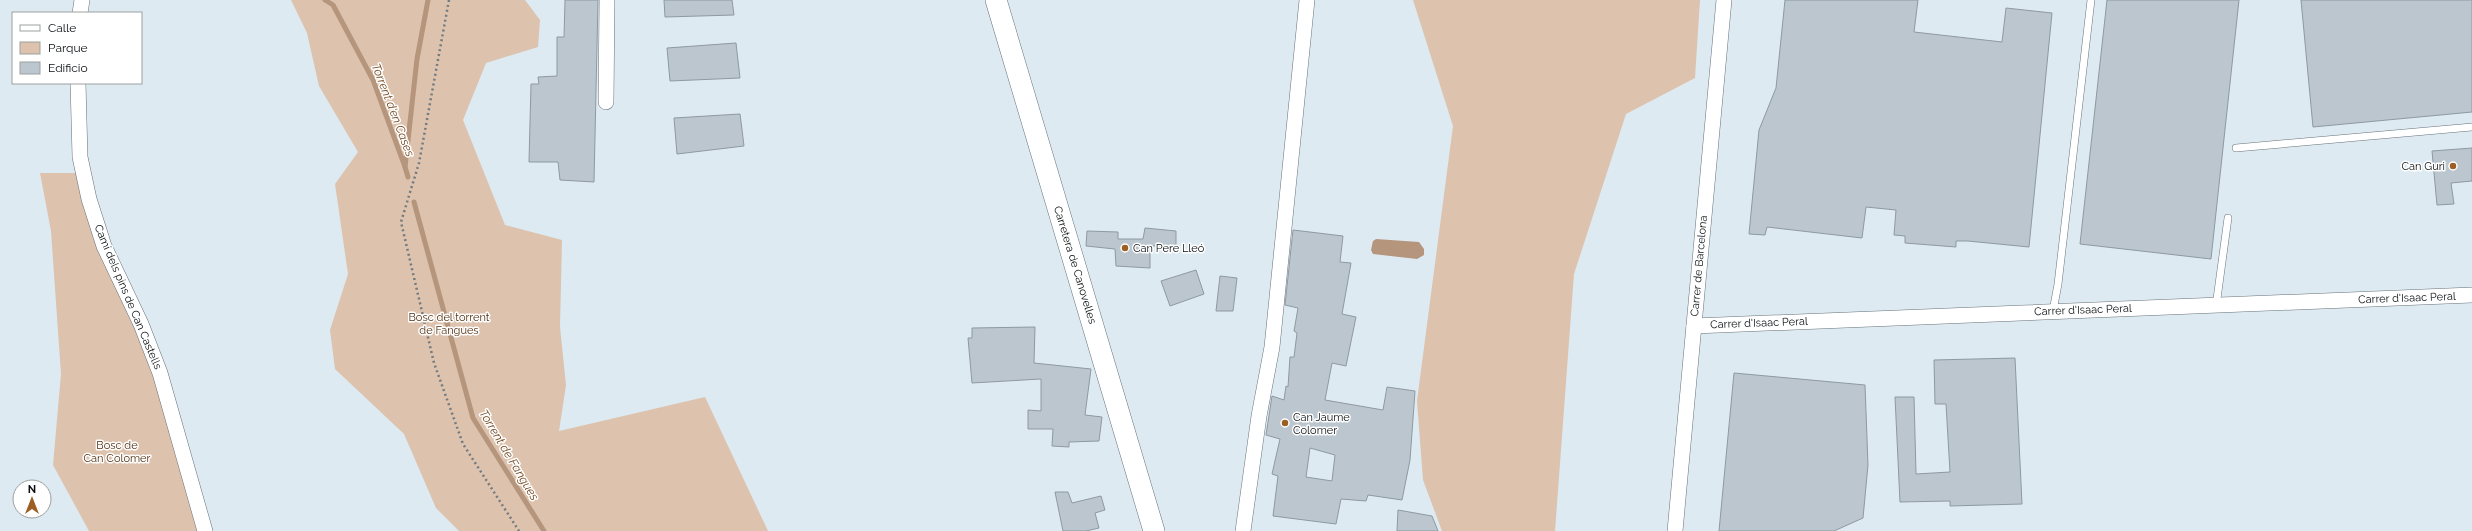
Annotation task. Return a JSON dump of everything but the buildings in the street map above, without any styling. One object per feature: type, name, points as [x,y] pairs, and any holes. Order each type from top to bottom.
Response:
[{"type":"street","points":[[80,12],[82,0]]},
{"type":"street","points":[[606,102],[607,0]]},
{"type":"street","name":"Carretera de Canovelles","points":[[996,0],[1154,531]]},
{"type":"street","points":[[1243,531],[1259,416],[1272,347],[1307,0]]},
{"type":"street","name":"Carrer de Barcelona","points":[[1674,531],[1724,0]]},
{"type":"street","name":"Camí dels pins de Can Castells","points":[[78,84],[80,157],[89,199],[104,246],[141,324],[160,373],[204,531]]},
{"type":"street","name":"Carrer d'Isaac Peral","points":[[1694,326],[2472,295]]},
{"type":"lane","points":[[2053,312],[2058,284],[2091,0]]},
{"type":"lane","points":[[2236,148],[2472,127]]},
{"type":"lane","points":[[2216,306],[2228,218]]},
{"type":"path","points":[[449,0],[419,163],[401,222],[434,363],[463,444],[519,531]]},
{"type":"green space","name":"Bosc del torrent de Fangues","points":[[291,0],[525,0],[540,20],[538,47],[486,63],[463,120],[505,225],[562,240],[560,327],[566,385],[559,431],[705,397],[768,531],[459,531],[436,508],[404,434],[335,369],[330,330],[348,274],[335,184],[358,152],[319,86],[307,33]]},
{"type":"green space","points":[[1413,0],[1700,0],[1695,78],[1626,114],[1574,274],[1555,531],[1442,531],[1423,480],[1417,401],[1453,126]]},
{"type":"green space","name":"Bosc de Can Colomer","points":[[40,173],[83,173],[160,373],[201,531],[89,531],[53,465],[61,374],[51,231]]},
{"type":"shaded area","points":[[1376,239],[1419,242],[1424,249],[1424,255],[1417,259],[1373,254],[1371,250],[1373,241]]},
{"type":"waterway","name":"Torrent d'en Cases","points":[[325,0],[333,5],[373,80],[405,167]]},
{"type":"waterway","name":"Torrent de Fangues","points":[[408,177],[405,167],[417,59],[428,0]]},
{"type":"waterway","name":"Torrent de Fangues","points":[[414,202],[473,418],[544,531]]},
{"type":"place","name":"Can Guri","points":[[2453,166]]},
{"type":"place","name":"Can Pere Lleó","points":[[1125,248]]},
{"type":"place","name":"Can Jaume Colomer","points":[[1285,423]]}]
